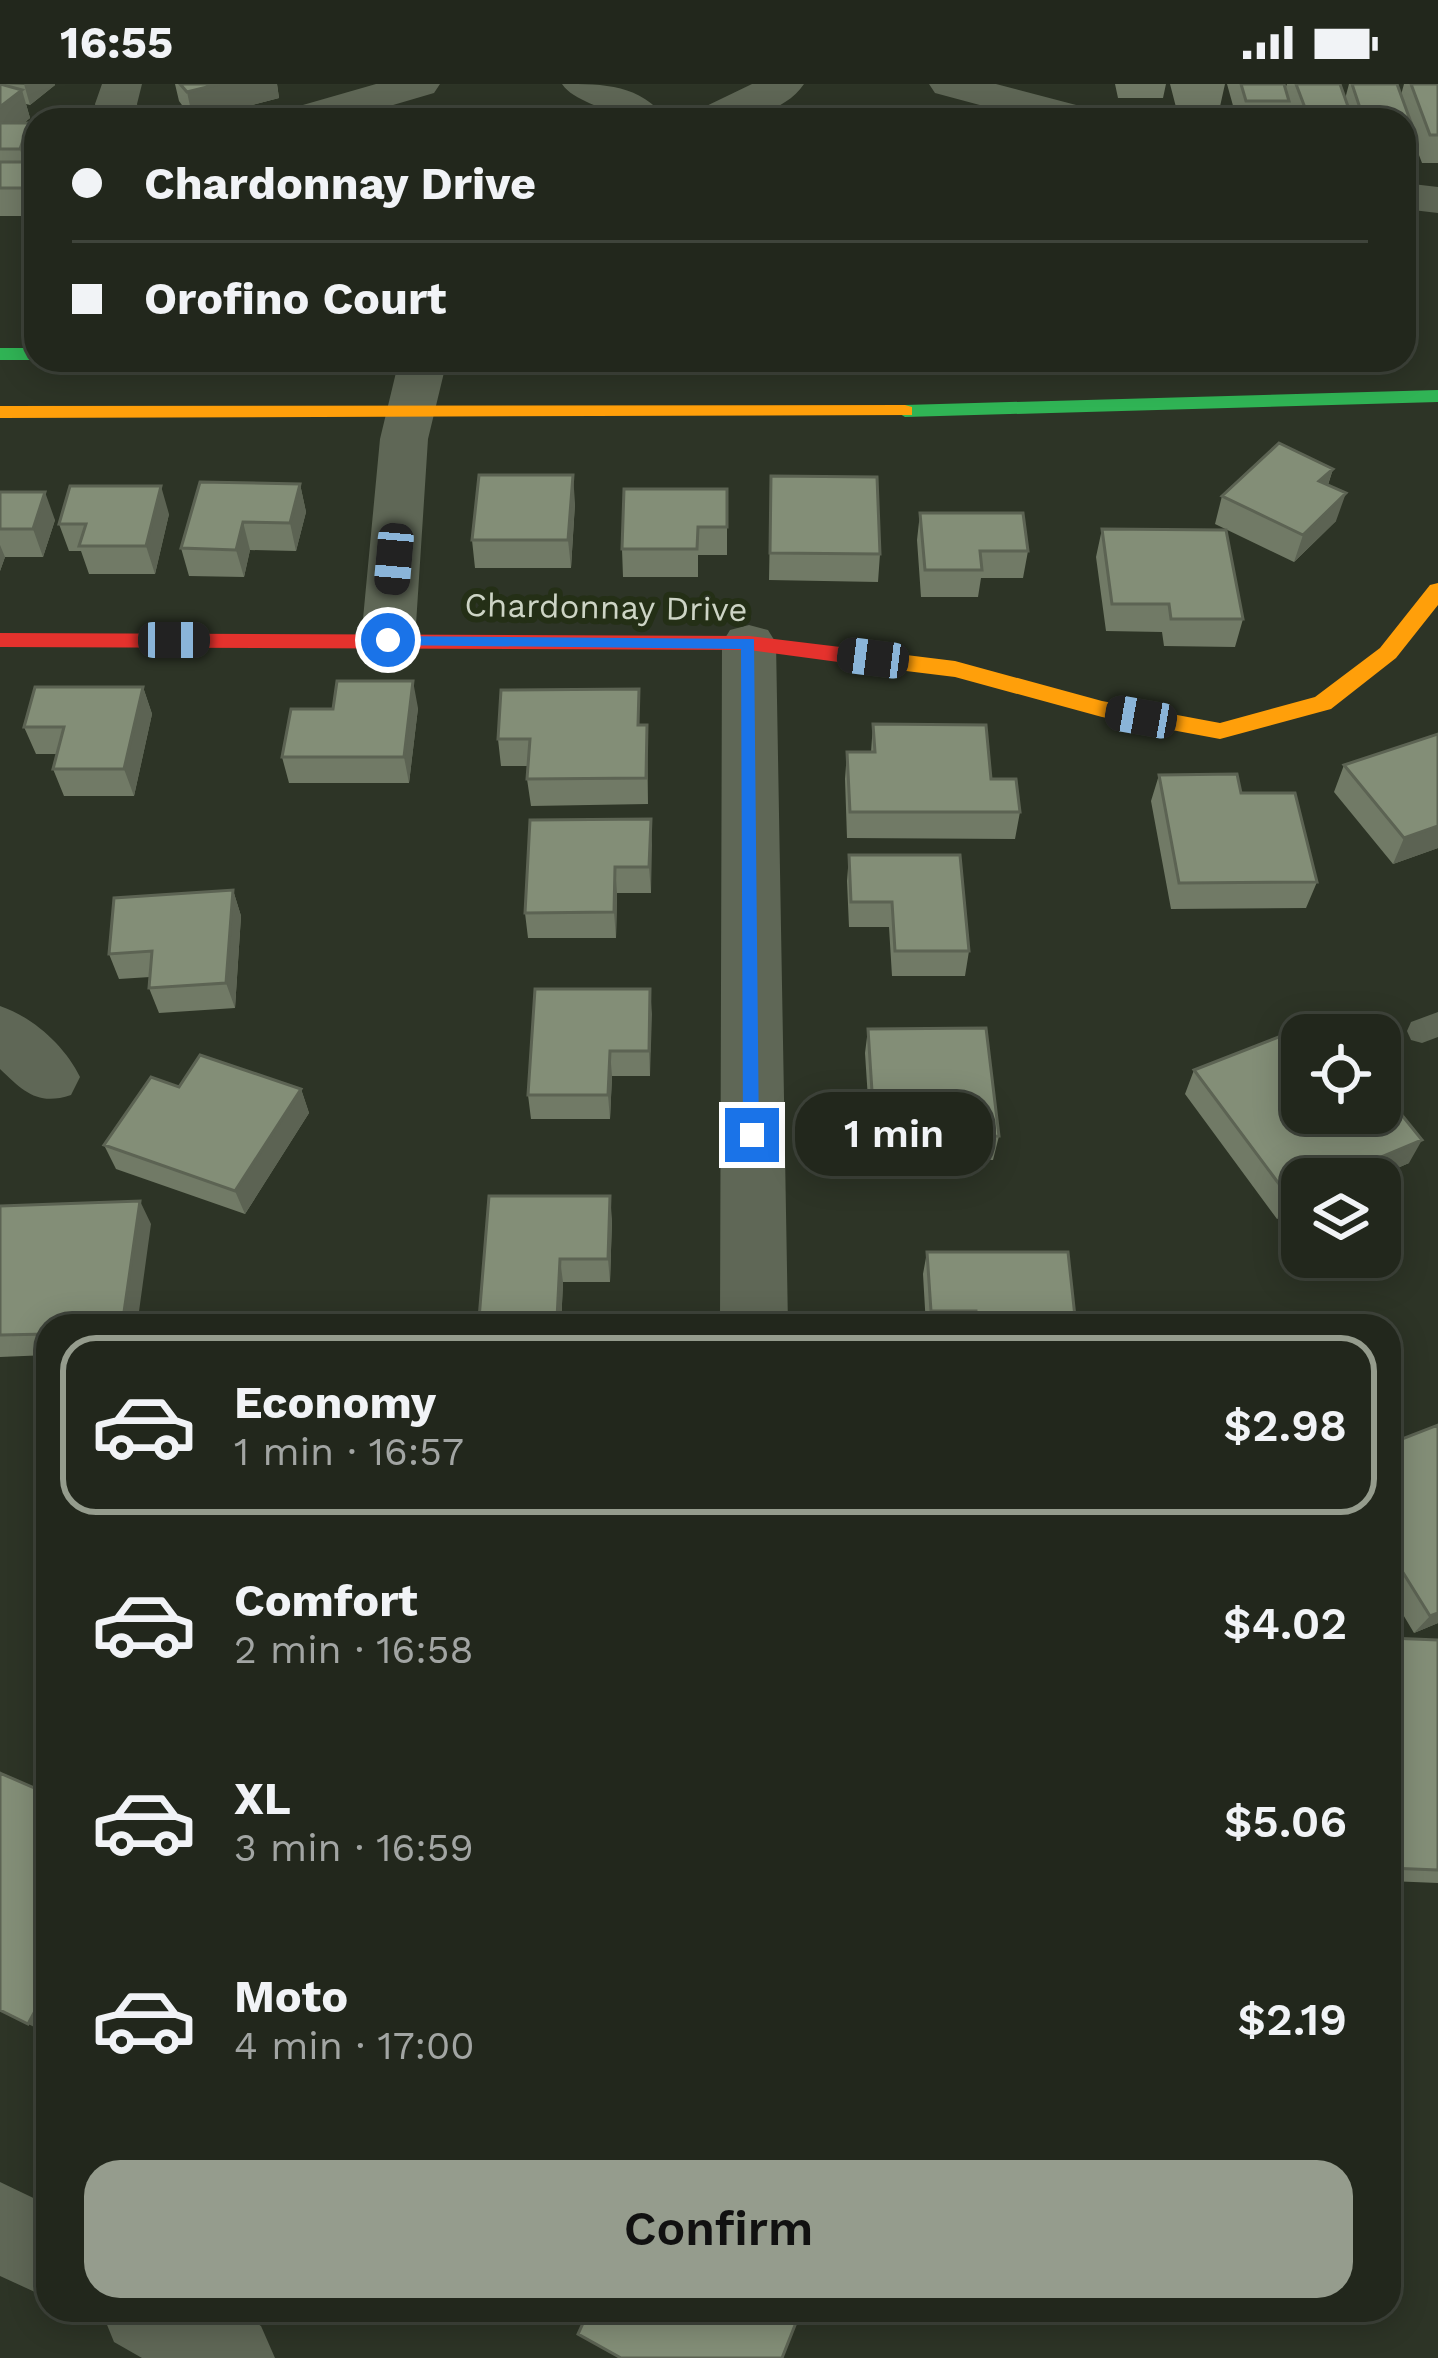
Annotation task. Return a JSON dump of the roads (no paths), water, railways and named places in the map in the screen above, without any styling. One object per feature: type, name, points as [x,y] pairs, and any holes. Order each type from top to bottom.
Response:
[{"type":"street","points":[[338,108],[420,84]]},
{"type":"street","points":[[582,84],[619,98],[631,108]]},
{"type":"street","points":[[735,108],[784,84]]},
{"type":"street","points":[[949,84],[1039,108]]},
{"type":"street","points":[[388,640],[411,410],[420,372]]},
{"type":"street","points":[[0,412],[953,411],[1438,396]]},
{"type":"street","name":"Chardonnay Drive","points":[[1,643],[748,643],[956,669],[1102,710],[1220,731],[1323,703],[1388,653],[1438,590]]},
{"type":"street","points":[[748,643],[754,1314]]},
{"type":"street","points":[[0,1030],[49,1077]]},
{"type":"street","points":[[0,2226],[36,2247]]},
{"type":"street","points":[[167,2322],[229,2358]]}]
